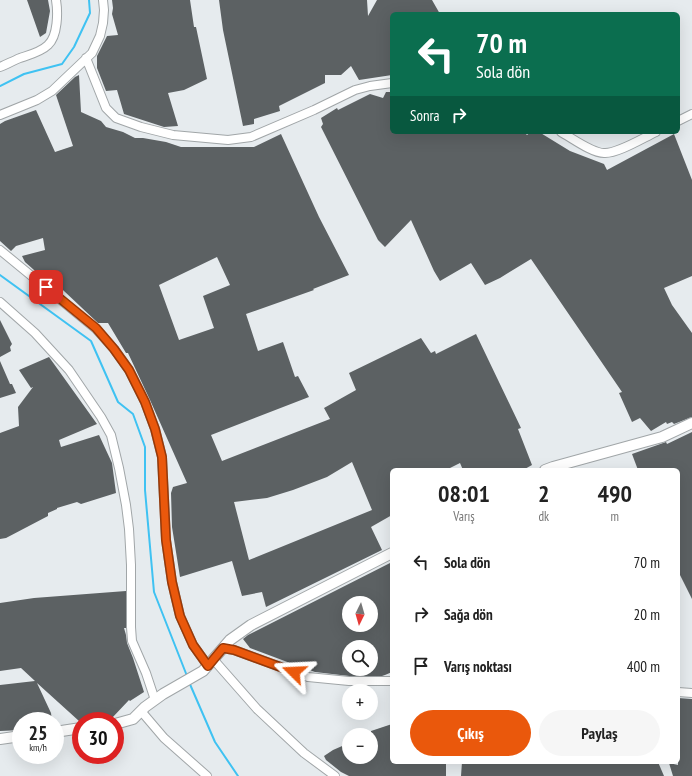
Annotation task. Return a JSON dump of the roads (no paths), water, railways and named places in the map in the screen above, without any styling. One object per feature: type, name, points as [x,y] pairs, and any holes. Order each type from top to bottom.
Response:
[{"type":"street","points":[[0,67],[39,51],[49,45],[54,37],[57,22],[58,8],[56,0]]},
{"type":"street","points":[[0,115],[37,100],[52,91],[92,52],[100,36],[103,23],[103,0]]},
{"type":"street","points":[[86,58],[106,108],[116,118],[141,127],[173,135],[228,140],[251,137],[314,110],[355,90],[390,83]]},
{"type":"street","points":[[680,120],[692,114]]},
{"type":"street","points":[[565,134],[591,150],[604,154],[617,151],[652,134]]},
{"type":"street","points":[[0,250],[96,328],[129,370],[145,402],[155,429],[162,457],[166,540],[172,582],[180,616],[193,645],[208,665],[304,753],[335,776]]},
{"type":"street","points":[[0,302],[35,333],[69,370],[101,417],[111,435],[119,468],[129,529],[132,641],[146,673],[159,697]]},
{"type":"street","points":[[550,468],[662,436],[692,423]]},
{"type":"street","points":[[124,721],[132,719],[159,697],[208,665],[230,640],[251,626],[390,554]]},
{"type":"street","points":[[223,648],[234,650],[308,677],[349,681],[390,681]]},
{"type":"street","points":[[680,692],[692,693]]},
{"type":"street","points":[[141,711],[164,738],[207,776]]},
{"type":"street","points":[[0,739],[12,737]]},
{"type":"waterway","points":[[0,86],[24,74],[62,64],[74,47],[90,13],[89,0]]},
{"type":"waterway","points":[[0,275],[91,341],[118,402],[133,414],[145,447],[145,490],[154,592],[187,676]]},
{"type":"waterway","points":[[189,682],[215,742],[238,776]]}]
